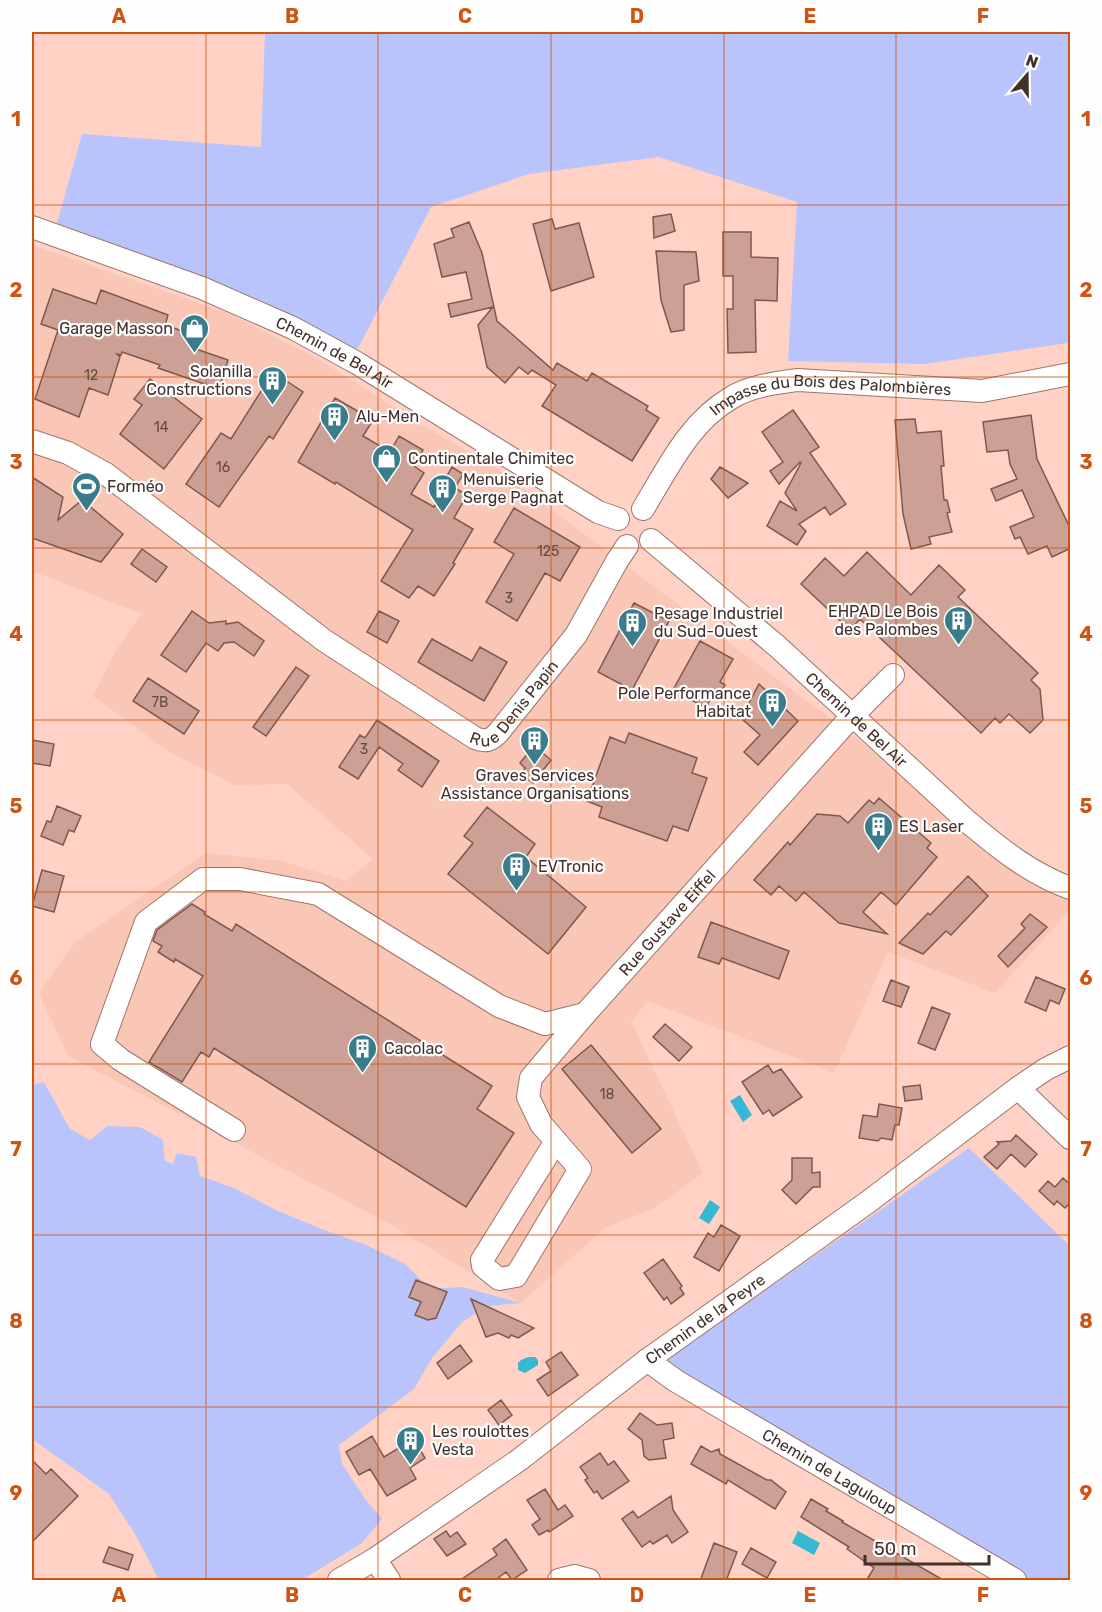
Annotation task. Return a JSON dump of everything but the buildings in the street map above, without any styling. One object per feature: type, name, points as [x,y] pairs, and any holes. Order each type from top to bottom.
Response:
[{"type":"street","name":"Chemin de Bel Air","points":[[32,227],[202,288],[293,328],[357,363],[598,512],[618,519]]},
{"type":"street","name":"Impasse du Bois des Palombières","points":[[643,509],[697,425],[731,397],[771,384],[798,380],[982,391],[1071,374]]},
{"type":"street","name":"Rue Denis Papin","points":[[32,441],[68,453],[106,474],[325,641],[483,741],[491,740],[576,635],[627,546]]},
{"type":"street","points":[[631,509],[643,509],[655,523],[654,536],[640,547],[627,546],[616,531],[618,519],[631,509]]},
{"type":"street","name":"Chemin de Bel Air","points":[[651,540],[770,641],[999,848],[1030,869],[1071,888]]},
{"type":"street","name":"Rue Gustave Eiffel","points":[[556,1141],[482,1260],[483,1266],[499,1279],[516,1276],[580,1169],[556,1141],[541,1124],[528,1096],[531,1078],[585,1014],[852,716],[893,675]]},
{"type":"street","points":[[234,1130],[121,1060],[102,1044],[146,922],[203,879],[240,879],[318,894],[499,1006],[545,1024],[585,1014]]},
{"type":"street","name":"Chemin de la Peyre","points":[[359,1572],[519,1460],[647,1360],[868,1202],[1018,1088],[1046,1069],[1071,1057]]},
{"type":"street","points":[[1018,1088],[1071,1138]]},
{"type":"street","name":"Chemin de Laguloup","points":[[647,1360],[676,1381],[1015,1581]]},
{"type":"street","points":[[359,1572],[389,1581]]},
{"type":"street","points":[[559,1581],[565,1577],[575,1576],[589,1581]]},
{"type":"shaded area","points":[[265,32],[1070,32],[1070,331],[1068,343],[924,364],[788,361],[797,202],[659,157],[529,174],[431,207],[352,360],[92,249],[57,223],[82,134],[261,147]]},
{"type":"shaded area","points":[[32,245],[230,314],[320,360],[414,420],[496,468],[968,822],[1070,891],[1070,910],[995,993],[888,952],[834,1073],[648,1001],[631,1021],[703,1173],[653,1209],[606,1227],[521,1303],[388,1223],[68,1056],[39,993],[74,943],[206,853],[282,861],[346,881],[373,859],[287,784],[235,785],[171,753],[93,696],[116,650],[142,614],[32,571]]},
{"type":"shaded area","points":[[44,1082],[70,1129],[90,1140],[107,1126],[140,1127],[163,1140],[165,1161],[173,1164],[177,1153],[196,1157],[200,1176],[234,1188],[276,1210],[366,1245],[405,1264],[430,1289],[462,1287],[521,1303],[488,1306],[462,1322],[432,1358],[414,1389],[339,1445],[342,1464],[382,1519],[362,1543],[302,1580],[156,1580],[157,1576],[135,1534],[109,1494],[32,1439],[32,1085]]},
{"type":"shaded area","points":[[740,1095],[752,1115],[743,1122],[730,1101]]},
{"type":"shaded area","points":[[969,1148],[1070,1246],[1070,1580],[1026,1580],[682,1375],[666,1360]]},
{"type":"shaded area","points":[[710,1200],[720,1207],[709,1224],[699,1218]]},
{"type":"shaded area","points":[[528,1357],[535,1357],[538,1365],[525,1373],[518,1370],[518,1363]]},
{"type":"shaded area","points":[[798,1531],[820,1543],[814,1555],[792,1543]]},
{"type":"place","name":"Garage Masson","points":[[194,354]]},
{"type":"place","name":"Solanilla Constructions","points":[[273,406]]},
{"type":"place","name":"Alu-Men","points":[[335,442]]},
{"type":"place","name":"Continentale Chimitec","points":[[387,484]]},
{"type":"place","name":"Forméo","points":[[86,512]]},
{"type":"place","name":"Menuiserie Serge Pagnat","points":[[442,514]]},
{"type":"place","name":"EHPAD Le Bois des Palombes","points":[[959,646]]},
{"type":"place","name":"Pesage Industriel du Sud-Ouest","points":[[633,648]]},
{"type":"place","name":"Pole Performance Habitat","points":[[772,728]]},
{"type":"place","name":"Graves Services Assistance Organisations","points":[[535,766]]},
{"type":"place","name":"ES Laser","points":[[878,852]]},
{"type":"place","name":"EVTronic","points":[[517,892]]},
{"type":"place","name":"Cacolac","points":[[363,1074]]},
{"type":"place","name":"Les roulottes Vesta","points":[[411,1466]]}]
